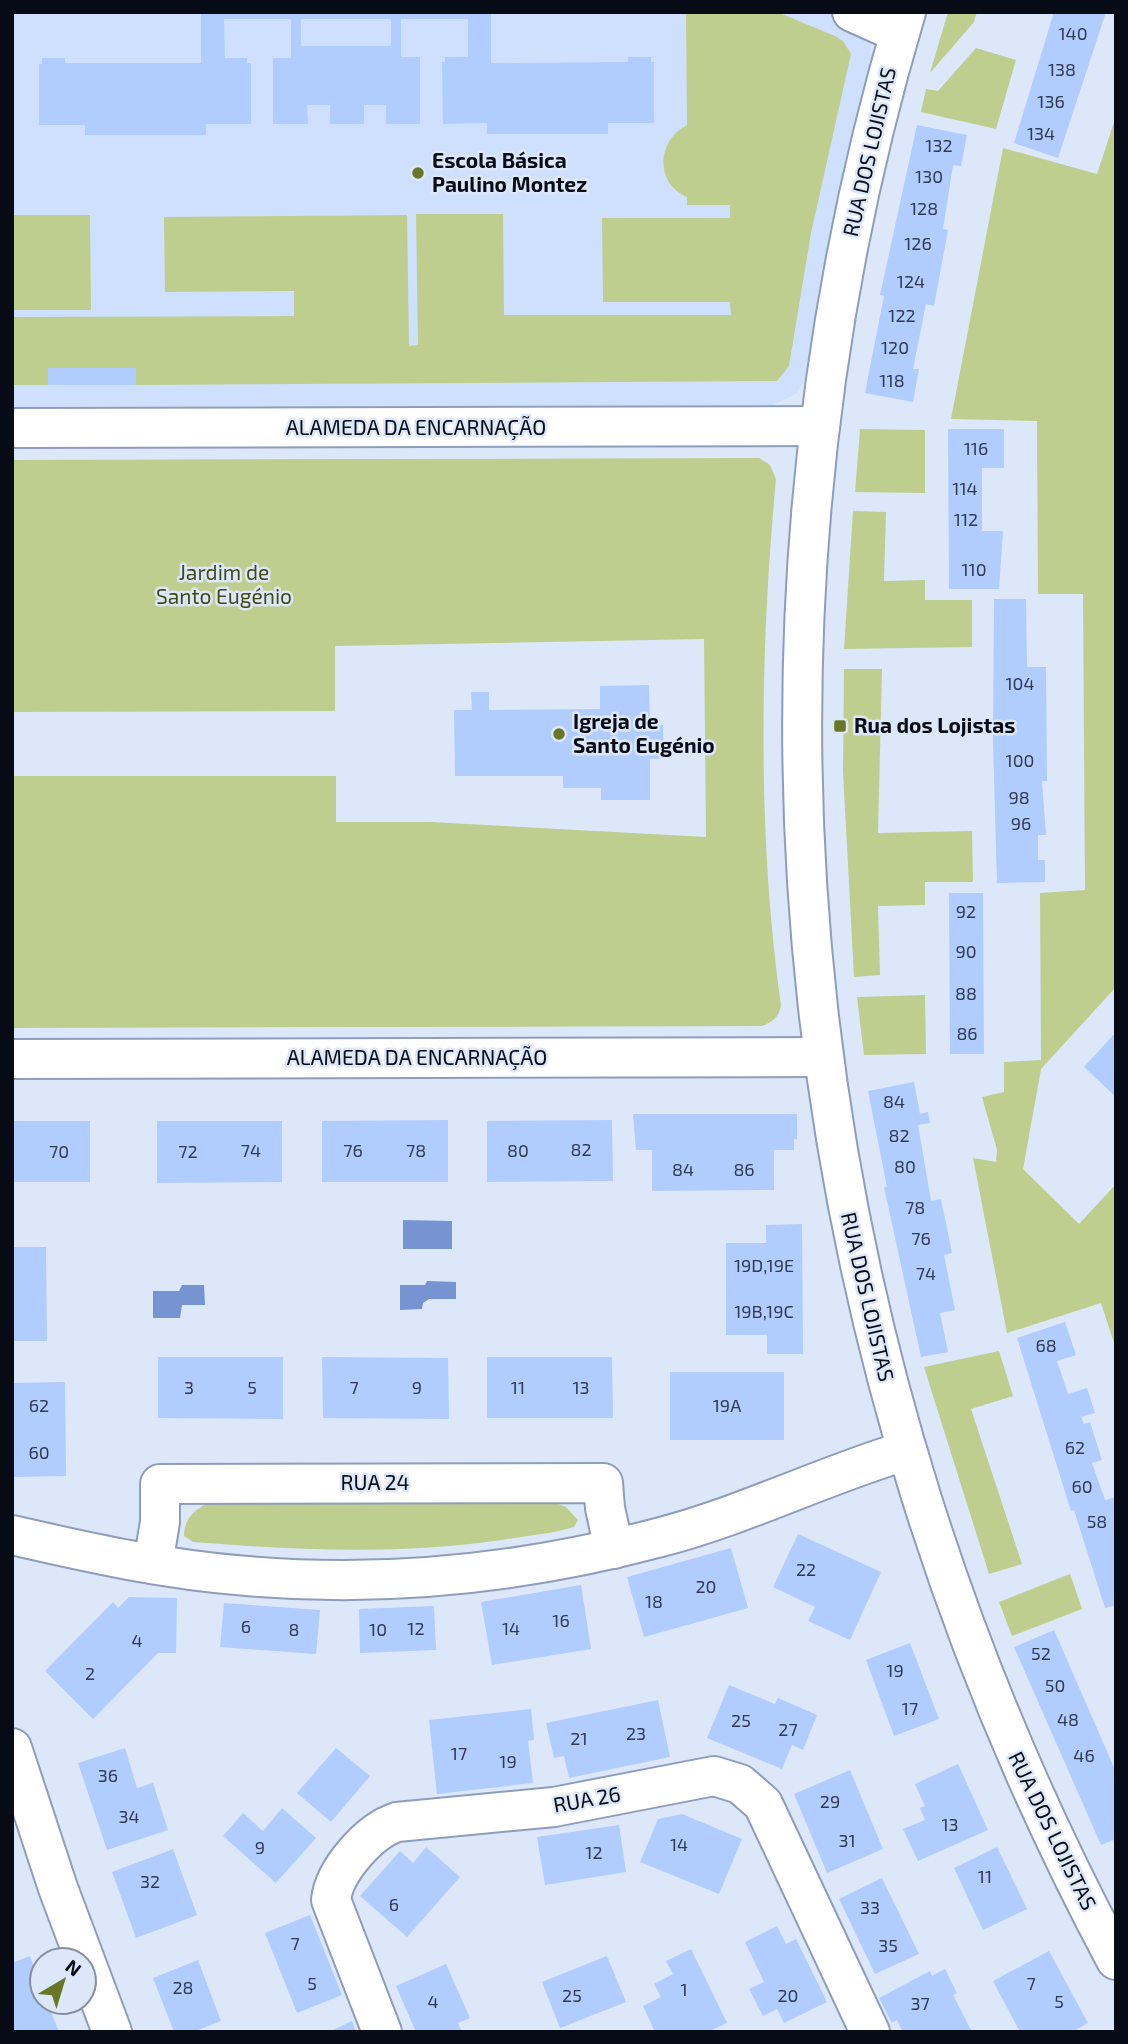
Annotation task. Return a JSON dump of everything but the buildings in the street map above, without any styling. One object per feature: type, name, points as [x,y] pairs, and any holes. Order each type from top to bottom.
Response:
[{"type":"street","points":[[852,12],[903,23]]},
{"type":"street","name":"RUA DOS LOJISTAS","points":[[903,23],[866,160],[848,247],[820,426],[806,586],[802,736],[804,841],[823,1057],[862,1282],[905,1451],[939,1559],[1011,1745],[1052,1836],[1116,1960]]},
{"type":"street","name":"ALAMEDA DA ENCARNAÇÃO","points":[[12,428],[820,426]]},
{"type":"street","name":"ALAMEDA DA ENCARNAÇÃO","points":[[12,1059],[823,1057]]},
{"type":"street","points":[[12,1535],[153,1564],[246,1576],[384,1580],[521,1567],[614,1549],[720,1520],[862,1464],[905,1451]]},
{"type":"street","name":"RUA 24","points":[[153,1564],[160,1522],[160,1484],[603,1483],[604,1508],[614,1549]]},
{"type":"street","points":[[12,1748],[58,1888],[112,2032]]},
{"type":"street","name":"RUA 26","points":[[382,2032],[331,1900],[337,1877],[380,1830],[397,1822],[554,1807],[714,1776],[740,1784],[763,1804],[870,2032]]},
{"type":"shaded area","name":"Escola Básica Paulino Montez","points":[[12,12],[831,12],[854,23],[870,40],[873,63],[827,262],[810,373],[796,394],[773,405],[12,407]]},
{"type":"green space","points":[[686,12],[777,12],[835,36],[843,41],[851,54],[811,233],[789,366],[777,381],[136,385],[136,368],[49,369],[48,385],[12,385],[12,317],[294,316],[294,291],[165,292],[164,217],[407,215],[409,346],[418,345],[416,214],[503,214],[504,315],[731,315],[730,302],[603,302],[602,218],[730,218],[730,205],[687,205],[687,197],[676,191],[665,172],[665,151],[677,132],[687,125]]},
{"type":"green space","points":[[948,12],[977,12],[974,22],[930,73]]},
{"type":"green space","points":[[976,48],[1016,60],[996,129],[921,112],[926,89],[938,91]]},
{"type":"green space","points":[[1116,116],[1116,987],[1041,1069],[1023,1169],[1079,1224],[1116,1184],[1116,1349],[1101,1303],[1007,1333],[973,1158],[996,1162],[997,1150],[982,1097],[1004,1092],[1004,1062],[1041,1060],[1040,893],[1085,890],[1083,594],[1038,594],[1037,421],[951,419],[1003,148],[1097,174]]},
{"type":"green space","points":[[12,215],[90,215],[91,310],[12,310]]},
{"type":"green space","points":[[860,429],[925,430],[925,493],[855,492]]},
{"type":"green space","name":"Jardim de Santo Eugénio","points":[[759,458],[770,465],[776,479],[764,675],[768,876],[781,1005],[779,1013],[772,1021],[762,1026],[12,1028],[12,776],[336,776],[336,822],[430,822],[706,837],[704,639],[335,646],[335,711],[12,712],[12,460]]},
{"type":"green space","points":[[853,511],[886,512],[884,581],[925,580],[925,600],[972,600],[972,647],[844,649]]},
{"type":"green space","points":[[844,669],[882,669],[878,833],[972,831],[973,882],[925,882],[925,905],[878,906],[880,975],[854,977],[843,772]]},
{"type":"green space","points":[[925,995],[926,1054],[864,1055],[857,997]]},
{"type":"green space","points":[[999,1351],[1013,1396],[971,1409],[1022,1564],[989,1574],[924,1367]]},
{"type":"green space","points":[[553,1502],[566,1507],[578,1520],[574,1527],[538,1535],[463,1545],[308,1549],[193,1542],[184,1536],[191,1516],[208,1503]]},
{"type":"green space","points":[[1070,1574],[1082,1609],[1012,1636],[999,1602]]},
{"type":"water","points":[[403,1220],[452,1221],[452,1249],[403,1249]]},
{"type":"water","points":[[427,1281],[456,1282],[456,1299],[429,1299],[423,1303],[422,1309],[400,1310],[400,1285],[425,1285]]},
{"type":"water","points":[[182,1285],[204,1285],[205,1305],[182,1305],[180,1318],[153,1318],[153,1291],[179,1291]]},
{"type":"place","name":"Escola Básica Paulino Montez","points":[[418,173]]},
{"type":"place","name":"Rua dos Lojistas","points":[[840,726]]},
{"type":"place","name":"Igreja de Santo Eugénio","points":[[559,734]]}]
